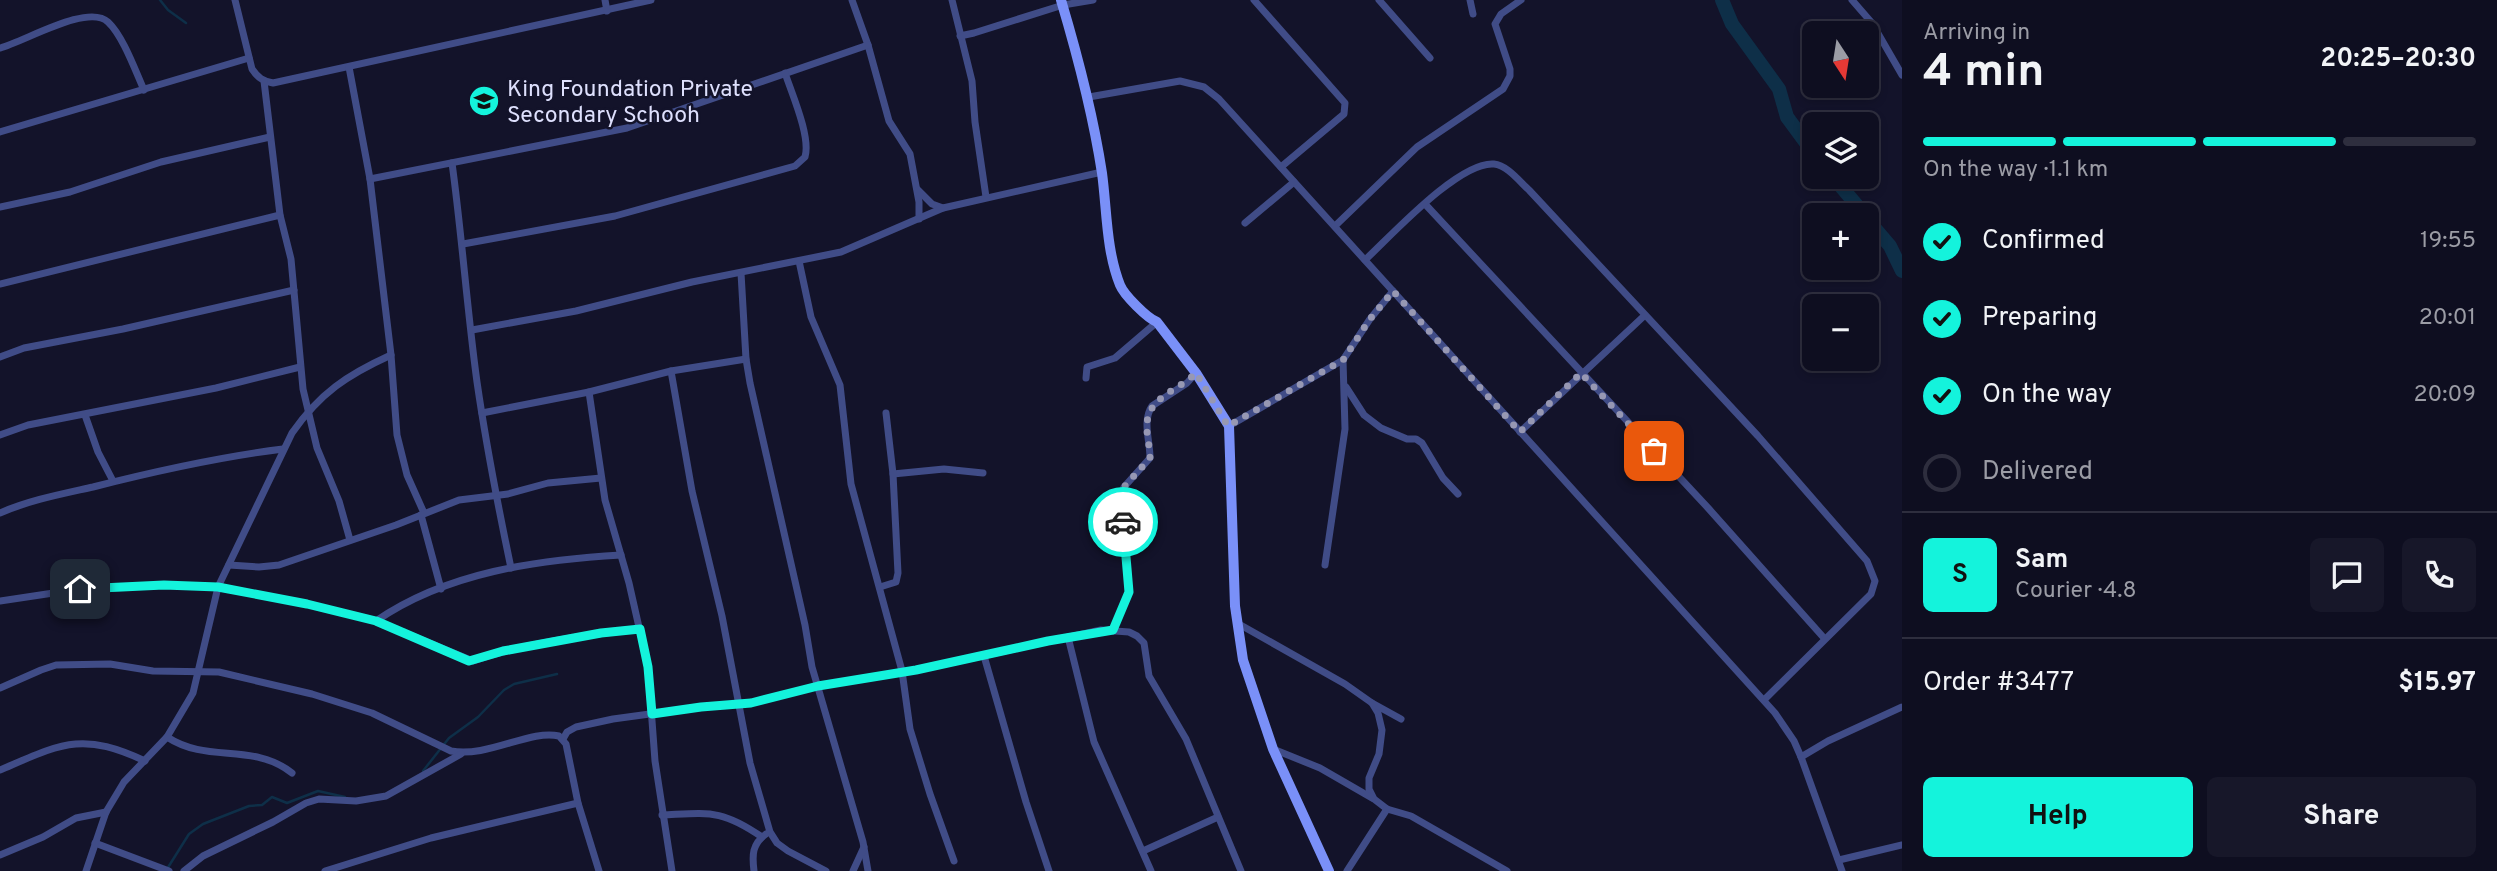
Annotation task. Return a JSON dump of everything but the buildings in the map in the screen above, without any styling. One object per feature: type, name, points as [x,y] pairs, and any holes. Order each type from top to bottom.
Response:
[{"type":"street","points":[[235,0],[252,69],[264,81],[280,215],[291,260],[300,368],[307,411],[317,448],[339,501],[350,540]]},
{"type":"street","points":[[605,0],[607,11]]},
{"type":"street","points":[[264,81],[283,82],[651,0]]},
{"type":"street","points":[[852,0],[868,45],[889,121],[910,154],[919,202],[919,219]]},
{"type":"street","points":[[952,0],[972,81],[986,197]]},
{"type":"street","points":[[960,36],[1062,3],[1093,0]]},
{"type":"street","points":[[1254,0],[1346,107],[1344,114],[1281,167]]},
{"type":"street","points":[[1379,0],[1430,58]]},
{"type":"street","points":[[1470,0],[1473,13]]},
{"type":"street","points":[[1335,226],[1417,147],[1503,89],[1510,76],[1510,69],[1495,24],[1501,14],[1521,0]]},
{"type":"street","points":[[1852,0],[1872,23],[1902,75]]},
{"type":"street","points":[[1062,3],[1088,97],[1102,172],[1114,265],[1122,290],[1149,319],[1157,322],[1196,373],[1228,426],[1237,624],[1249,682],[1273,749],[1331,870]]},
{"type":"street","points":[[0,48],[76,19],[99,17],[110,23],[144,90]]},
{"type":"street","points":[[370,179],[627,128],[868,45]]},
{"type":"street","points":[[0,132],[249,58]]},
{"type":"street","points":[[349,68],[370,179],[391,355],[397,435],[407,475],[422,514],[441,589]]},
{"type":"street","points":[[463,244],[615,216],[799,164],[805,158],[806,148],[785,73]]},
{"type":"street","points":[[1088,97],[1170,82],[1198,84],[1219,99],[1786,727],[1801,757],[1842,871]]},
{"type":"street","points":[[0,207],[70,192],[161,162],[271,136]]},
{"type":"street","points":[[452,163],[482,413],[495,495],[511,568]]},
{"type":"street","points":[[1365,260],[1460,174],[1487,164],[1500,165],[1529,190],[1758,436],[1871,567],[1875,581],[1871,594],[1764,700]]},
{"type":"street","points":[[472,330],[576,312],[664,288],[799,261],[854,247],[943,208],[1102,172]]},
{"type":"street","points":[[1245,223],[1294,182]]},
{"type":"street","points":[[915,186],[923,198],[943,208]]},
{"type":"street","points":[[1425,204],[1709,509],[1824,638]]},
{"type":"street","points":[[0,284],[280,215]]},
{"type":"street","points":[[799,261],[811,317],[840,385],[851,484],[902,671],[910,729],[954,861]]},
{"type":"street","points":[[741,274],[746,359],[818,686],[869,871]]},
{"type":"street","points":[[0,357],[24,348],[135,327],[293,290]]},
{"type":"street","points":[[1228,426],[1343,360],[1370,319],[1393,291]]},
{"type":"street","points":[[1520,432],[1644,316]]},
{"type":"street","points":[[1086,378],[1087,366],[1115,358],[1157,322]]},
{"type":"street","points":[[86,871],[106,812],[129,774],[167,737],[185,709],[200,671],[218,587],[283,449],[307,411],[348,375],[391,355]]},
{"type":"street","points":[[482,413],[590,392],[671,371],[746,359]]},
{"type":"street","points":[[1325,565],[1345,429],[1343,360]]},
{"type":"street","points":[[0,435],[28,425],[216,388],[300,368]]},
{"type":"street","points":[[671,371],[692,491],[722,615],[766,835]]},
{"type":"street","points":[[1113,630],[1129,592],[1120,496],[1124,487],[1150,458],[1147,426],[1152,405],[1187,383],[1196,373]]},
{"type":"street","points":[[1345,387],[1364,415],[1381,428],[1422,443],[1443,478],[1458,494]]},
{"type":"street","points":[[590,392],[601,478],[648,667],[652,742],[672,871]]},
{"type":"street","points":[[880,587],[896,582],[898,573],[893,474],[886,412]]},
{"type":"street","points":[[85,415],[98,452],[113,481]]},
{"type":"street","points":[[0,513],[31,502],[113,481],[213,459],[283,449]]},
{"type":"street","points":[[893,474],[944,469],[983,473]]},
{"type":"street","points":[[229,565],[279,565],[459,500],[508,494],[536,485],[601,478]]},
{"type":"street","points":[[376,621],[393,609],[474,577],[560,558],[621,555]]},
{"type":"street","points":[[0,601],[80,589],[164,585],[218,587],[307,604],[376,621],[473,661],[503,651],[601,633],[640,629]]},
{"type":"street","points":[[1237,624],[1345,684],[1401,719]]},
{"type":"street","points":[[596,870],[564,739],[568,732],[576,727],[701,707],[738,705],[818,686],[916,670],[1113,630],[1138,636],[1146,647],[1149,676],[1186,738],[1241,871]]},
{"type":"street","points":[[1068,637],[1094,742],[1151,871]]},
{"type":"street","points":[[984,656],[1049,871]]},
{"type":"street","points":[[0,688],[56,665],[110,664],[153,671],[200,671],[238,676],[337,701],[372,713],[451,751],[461,753],[480,752],[553,734],[564,739]]},
{"type":"street","points":[[1372,703],[1378,713],[1382,730],[1379,754],[1368,778],[1374,799]]},
{"type":"street","points":[[1801,757],[1840,734],[1902,707]]},
{"type":"street","points":[[167,737],[192,750],[264,757],[280,763],[292,773]]},
{"type":"street","points":[[0,770],[52,749],[83,743],[112,746],[145,761]]},
{"type":"street","points":[[1273,749],[1320,768],[1387,809],[1411,816],[1507,871]]},
{"type":"street","points":[[184,871],[203,856],[306,803],[327,798],[356,801],[386,796],[461,753]]},
{"type":"street","points":[[325,871],[432,838],[578,803]]},
{"type":"street","points":[[1347,871],[1387,809]]},
{"type":"street","points":[[0,855],[43,837],[76,818],[106,812]]},
{"type":"street","points":[[662,815],[718,814],[739,821],[826,871]]},
{"type":"street","points":[[1143,851],[1218,817]]},
{"type":"street","points":[[754,871],[753,849],[766,835]]},
{"type":"street","points":[[94,843],[169,871]]},
{"type":"street","points":[[1839,860],[1902,845]]},
{"type":"street","points":[[852,871],[864,848]]},
{"type":"waterway","points":[[160,0],[168,10],[186,23]]},
{"type":"waterway","points":[[1722,0],[1732,24],[1779,89],[1787,117],[1802,137]]},
{"type":"waterway","points":[[1843,189],[1855,203]]},
{"type":"waterway","points":[[1879,233],[1890,246],[1902,271]]},
{"type":"waterway","points":[[423,771],[449,738],[478,717],[504,690],[514,684],[557,674]]},
{"type":"waterway","points":[[167,869],[189,834],[203,824],[249,806],[262,805],[272,797],[287,803],[318,791],[345,797]]},
{"type":"way so far","points":[[1123,522],[1120,496],[1124,487],[1150,458],[1147,426],[1149,411],[1157,400],[1187,383],[1196,373],[1228,426],[1343,360],[1370,319],[1393,291],[1520,432],[1581,373],[1654,451]]},
{"type":"place","name":"King Foundation Private Secondary Schooh","points":[[484,101]]},
{"type":"route","points":[[80,589],[164,585],[218,587],[307,604],[376,621],[469,661],[503,651],[601,633],[640,629],[648,667],[652,714],[751,703],[818,686],[916,670],[1101,630],[1113,630],[1129,592],[1123,522]]}]
